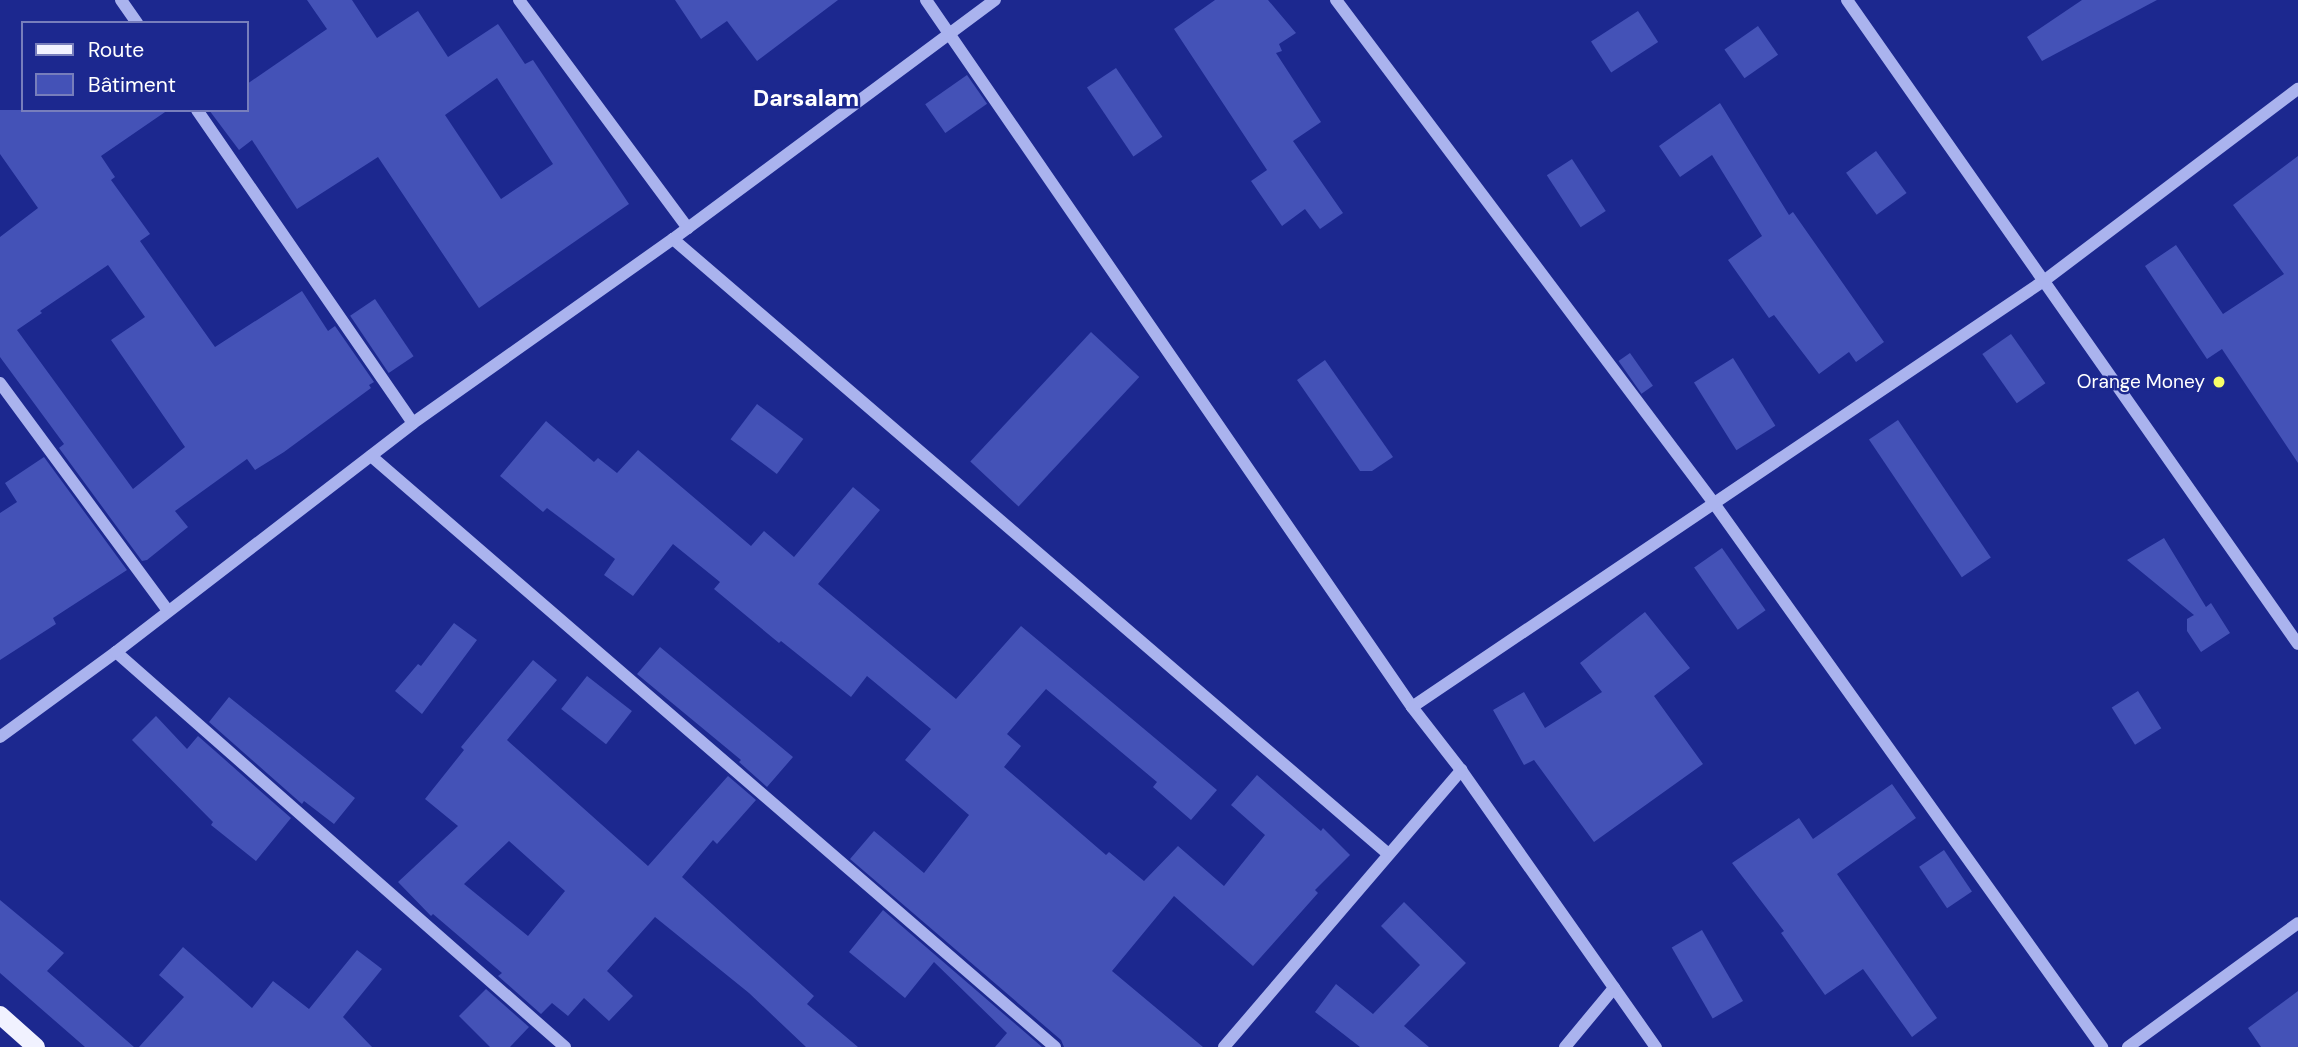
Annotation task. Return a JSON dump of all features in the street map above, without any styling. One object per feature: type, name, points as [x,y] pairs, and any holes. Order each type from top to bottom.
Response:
[{"type":"main road","points":[[0,1015],[36,1047]]},
{"type":"street","points":[[121,0],[136,21]]},
{"type":"street","points":[[519,0],[688,228]]},
{"type":"street","points":[[926,0],[1412,707],[1461,770],[1656,1047]]},
{"type":"street","points":[[0,737],[116,652],[413,423],[673,239],[995,0]]},
{"type":"street","points":[[1336,0],[1713,502],[2102,1047]]},
{"type":"street","points":[[1847,0],[2298,643]]},
{"type":"street","points":[[1412,707],[2045,280],[2298,89]]},
{"type":"street","points":[[198,112],[413,423]]},
{"type":"street","points":[[673,239],[1387,853]]},
{"type":"street","points":[[0,383],[168,611]]},
{"type":"street","points":[[370,456],[1055,1047]]},
{"type":"street","points":[[116,652],[565,1047]]},
{"type":"street","points":[[1224,1047],[1387,853],[1461,770]]},
{"type":"street","points":[[2128,1047],[2298,923]]},
{"type":"street","points":[[1565,1047],[1614,988]]},
{"type":"building","points":[[307,0],[352,0],[377,38],[418,11],[448,57],[498,24],[525,64],[533,60],[629,204],[479,308],[378,157],[297,209],[252,140],[239,150],[210,112],[248,112],[248,83],[327,29]],"holes":[[[497,78],[553,164],[501,199],[445,115]]]},
{"type":"building","points":[[675,0],[838,0],[757,61],[727,21],[701,39]]},
{"type":"building","points":[[1215,0],[1268,0],[1296,33],[1279,44],[1282,51],[1276,53],[1321,122],[1293,141],[1343,213],[1320,229],[1305,209],[1282,226],[1251,181],[1267,170],[1174,29]]},
{"type":"building","points":[[2082,0],[2157,0],[2042,61],[2027,37]]},
{"type":"building","points":[[1638,11],[1658,42],[1611,73],[1591,41]]},
{"type":"building","points":[[1758,26],[1778,55],[1744,78],[1724,50]]},
{"type":"building","points":[[1116,68],[1162,137],[1133,156],[1087,88]]},
{"type":"building","points":[[967,75],[987,104],[945,133],[925,104]]},
{"type":"building","points":[[1720,103],[1789,215],[1793,212],[1884,342],[1856,362],[1849,352],[1819,374],[1774,315],[1769,318],[1728,260],[1762,236],[1712,155],[1680,177],[1659,146]]},
{"type":"building","points":[[0,110],[165,112],[101,156],[115,177],[111,180],[150,234],[140,241],[215,347],[302,291],[328,331],[335,326],[374,382],[369,385],[371,388],[284,452],[255,470],[247,459],[175,511],[188,527],[147,560],[142,561],[59,448],[64,444],[0,357],[0,237],[38,208],[0,154]],"holes":[[[108,265],[145,317],[111,340],[185,447],[133,489],[17,330]]]},
{"type":"building","points":[[1876,151],[1907,193],[1877,215],[1846,173]]},
{"type":"building","points":[[2298,156],[2298,463],[2222,349],[2207,359],[2145,266],[2176,245],[2223,314],[2284,274],[2233,205]]},
{"type":"building","points":[[1572,159],[1606,211],[1581,227],[1547,175]]},
{"type":"building","points":[[375,299],[414,356],[389,373],[350,316]]},
{"type":"building","points":[[1091,332],[1139,377],[1019,506],[970,461]]},
{"type":"building","points":[[2011,334],[2045,383],[2017,403],[1982,354]]},
{"type":"building","points":[[1630,353],[1653,386],[1641,394],[1619,361]]},
{"type":"building","points":[[1733,358],[1775,426],[1736,450],[1694,382]]},
{"type":"building","points":[[1325,360],[1393,457],[1372,471],[1360,471],[1297,380]]},
{"type":"building","points":[[757,404],[803,439],[777,474],[731,439]]},
{"type":"building","points":[[1898,420],[1991,558],[1962,577],[1869,440]]},
{"type":"building","points":[[546,421],[594,462],[598,458],[617,473],[638,450],[751,546],[764,531],[794,557],[853,487],[880,510],[818,584],[956,699],[1021,626],[1217,790],[1191,820],[1153,787],[1157,782],[1046,689],[1007,734],[1021,746],[1004,767],[1106,855],[1109,852],[1144,881],[1178,846],[1224,886],[1265,835],[1231,805],[1257,775],[1321,831],[1323,828],[1350,855],[1315,890],[1318,893],[1253,966],[1174,896],[1112,971],[1203,1047],[1064,1047],[1061,1040],[850,859],[874,831],[924,873],[969,815],[905,760],[931,729],[867,676],[851,697],[781,641],[779,643],[714,589],[720,582],[673,544],[633,596],[604,575],[615,559],[547,508],[543,512],[500,476]]},
{"type":"building","points":[[44,457],[127,570],[53,618],[56,624],[0,660],[0,513],[17,502],[5,483]]},
{"type":"building","points":[[2164,538],[2206,607],[2211,603],[2230,633],[2201,652],[2187,631],[2187,619],[2194,615],[2127,560]]},
{"type":"building","points":[[1722,548],[1766,610],[1738,630],[1694,568]]},
{"type":"building","points":[[1645,612],[1690,668],[1654,696],[1703,764],[1594,842],[1534,760],[1524,765],[1493,710],[1524,692],[1545,728],[1602,692],[1580,663]]},
{"type":"building","points":[[454,623],[477,640],[422,714],[395,691],[418,664],[421,666]]},
{"type":"building","points":[[660,647],[793,757],[767,787],[739,762],[741,760],[637,674]]},
{"type":"building","points":[[533,660],[557,680],[507,740],[648,866],[728,776],[756,800],[717,844],[713,840],[682,877],[814,996],[807,1004],[858,1047],[806,1047],[749,993],[655,917],[607,971],[633,996],[609,1021],[584,998],[568,1016],[552,1003],[541,1014],[498,976],[502,973],[433,914],[431,916],[398,882],[458,826],[425,799],[464,750],[461,747]],"holes":[[[509,841],[565,891],[528,936],[464,884]]]},
{"type":"building","points":[[587,676],[632,711],[606,744],[561,709]]},
{"type":"building","points":[[2138,691],[2161,728],[2135,745],[2112,707]]},
{"type":"building","points":[[229,697],[355,798],[334,824],[304,801],[302,804],[209,722]]},
{"type":"building","points":[[156,716],[187,749],[198,736],[291,818],[256,861],[211,825],[213,822],[132,740]]},
{"type":"building","points":[[1892,784],[1916,818],[1837,874],[1937,1018],[1912,1037],[1863,969],[1825,995],[1781,933],[1784,931],[1732,863],[1799,818],[1813,839]]},
{"type":"building","points":[[1944,850],[1972,891],[1947,908],[1919,867]]},
{"type":"building","points":[[0,900],[64,953],[47,971],[134,1047],[85,1047],[0,973]]},
{"type":"building","points":[[1404,902],[1466,963],[1404,1026],[1429,1047],[1360,1047],[1315,1012],[1336,984],[1373,1014],[1420,965],[1381,926]]},
{"type":"building","points":[[883,910],[1042,1047],[995,1047],[1007,1033],[934,962],[905,998],[849,952]]},
{"type":"building","points":[[1702,930],[1743,1001],[1713,1019],[1672,947]]},
{"type":"building","points":[[183,947],[252,1008],[273,981],[309,1009],[357,950],[382,969],[343,1017],[372,1047],[139,1047],[184,997],[159,975]]},
{"type":"building","points":[[486,989],[529,1027],[510,1047],[490,1047],[459,1016]]},
{"type":"building","points":[[2298,991],[2298,1047],[2261,1047],[2248,1028]]},
{"type":"place","name":"Orange Money","points":[[2219,382]]},
{"type":"district","name":"Darsalam","points":[[806,98]]}]
